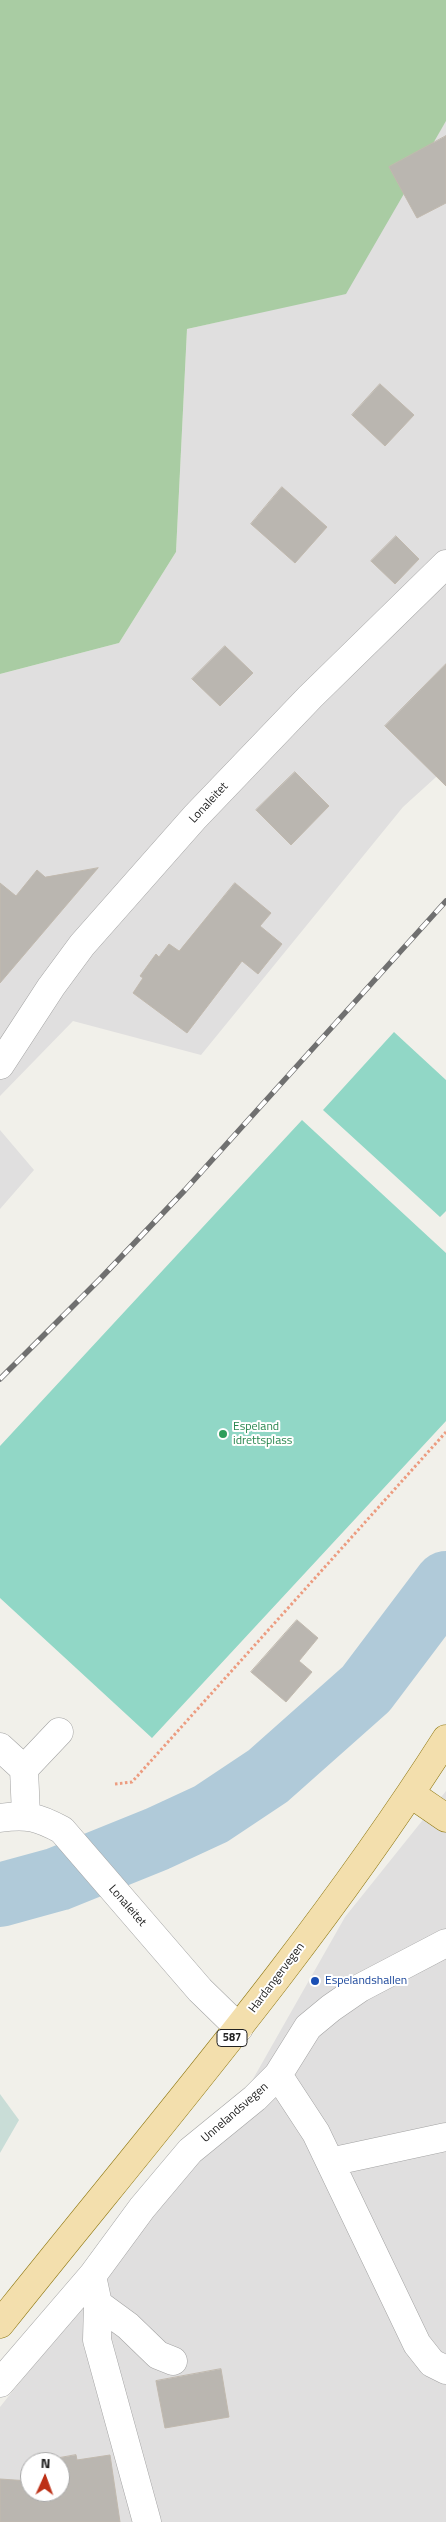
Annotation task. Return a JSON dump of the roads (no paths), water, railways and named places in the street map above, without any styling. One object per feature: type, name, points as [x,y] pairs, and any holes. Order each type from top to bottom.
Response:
[{"type":"main road","name":"Hardangervegen","points":[[0,2324],[239,2028],[411,1794],[446,1739]]},
{"type":"main road","points":[[411,1794],[446,1818]]},
{"type":"street","name":"Lonaleitet","points":[[0,1065],[50,987],[82,945],[195,817],[310,697],[446,564]]},
{"type":"street","points":[[13,1817],[24,1769],[59,1732]]},
{"type":"street","points":[[0,1747],[24,1769]]},
{"type":"street","name":"Lonaleitet","points":[[13,1817],[46,1821],[62,1830],[200,1990],[239,2028]]},
{"type":"street","name":"Unnelandsvegen","points":[[0,2383],[92,2276],[142,2208],[190,2151],[255,2098],[278,2075],[308,2027],[360,1988],[446,1943]]},
{"type":"street","points":[[278,2075],[316,2133],[417,2344],[432,2363],[446,2370]]},
{"type":"street","points":[[330,2162],[446,2136]]},
{"type":"street","points":[[92,2276],[98,2304],[96,2321],[97,2340],[147,2522]]},
{"type":"street","points":[[98,2304],[128,2326],[158,2355],[173,2361]]},
{"type":"waterway","points":[[0,1895],[58,1879],[157,1839],[211,1814],[268,1776],[366,1689],[446,1583]]},
{"type":"railway","points":[[0,1379],[100,1279],[185,1190],[446,901]]},
{"type":"place","name":"Espeland idrettsplass","points":[[223,1434]]},
{"type":"place","name":"Espelandshallen","points":[[315,1981]]}]
